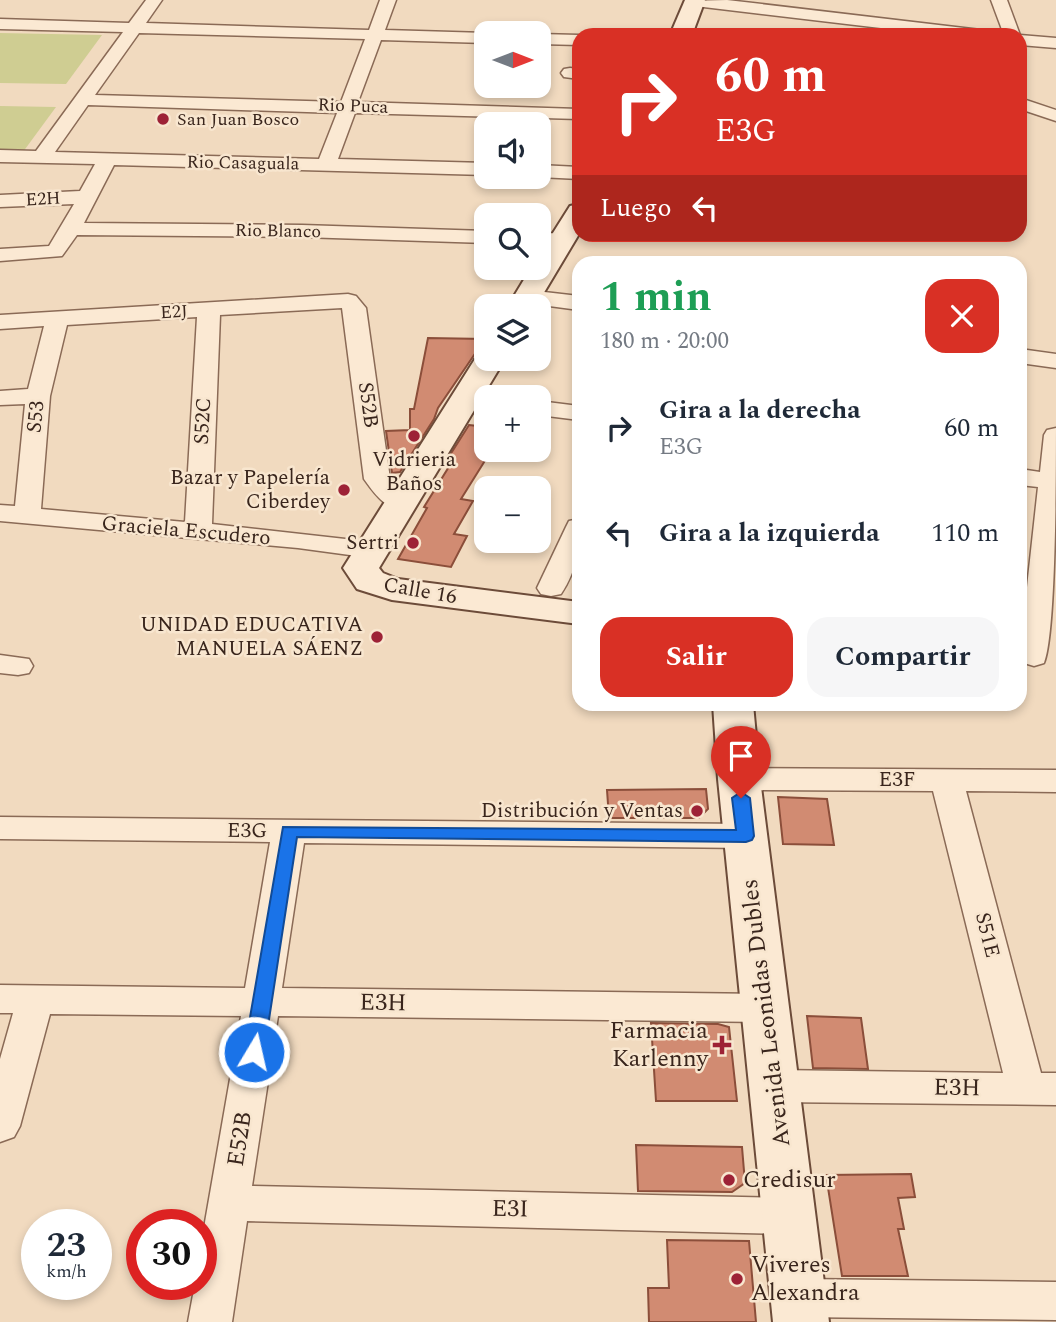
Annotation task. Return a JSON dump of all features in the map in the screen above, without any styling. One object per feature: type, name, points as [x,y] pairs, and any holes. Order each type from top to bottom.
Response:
[{"type":"main road","points":[[684,28],[695,0]]},
{"type":"main road","points":[[551,239],[572,219]]},
{"type":"main road","points":[[366,559],[401,502],[474,402]]},
{"type":"main road","name":"Calle 16","points":[[565,590],[403,569],[366,559],[370,581],[392,589],[572,612]]},
{"type":"main road","name":"Avenida Leonidas Dubles","points":[[734,711],[800,1310]]},
{"type":"street","points":[[43,157],[154,0]]},
{"type":"street","points":[[326,165],[388,0]]},
{"type":"street","points":[[695,0],[924,28]]},
{"type":"street","points":[[999,0],[1009,28]]},
{"type":"street","points":[[761,8],[816,28]]},
{"type":"street","points":[[0,24],[474,38]]},
{"type":"street","points":[[551,39],[572,40]]},
{"type":"street","points":[[1027,41],[1056,43]]},
{"type":"street","name":"Rio Puca","points":[[85,100],[572,114]]},
{"type":"street","points":[[1027,106],[1056,116]]},
{"type":"street","points":[[1027,121],[1056,122]]},
{"type":"street","name":"Rio Casaguala","points":[[0,156],[474,169]]},
{"type":"street","points":[[0,255],[55,252],[61,246],[107,160]]},
{"type":"street","points":[[551,172],[572,173]]},
{"type":"street","name":"E2H","points":[[0,201],[87,197]]},
{"type":"street","name":"Rio Blanco","points":[[70,229],[302,231],[474,237]]},
{"type":"street","name":"E2J","points":[[0,321],[348,301]]},
{"type":"street","name":"S52B","points":[[348,301],[355,308],[377,479],[386,492],[401,502]]},
{"type":"street","points":[[551,302],[572,303]]},
{"type":"street","name":"S52C","points":[[198,532],[209,310]]},
{"type":"street","name":"S53","points":[[13,515],[57,319]]},
{"type":"street","points":[[1027,357],[1056,360]]},
{"type":"street","points":[[0,398],[38,396]]},
{"type":"street","points":[[551,410],[572,413]]},
{"type":"street","points":[[1037,657],[1056,435]]},
{"type":"street","points":[[1027,478],[1052,481]]},
{"type":"street","name":"Graciela Escudero","points":[[13,515],[198,532],[366,559]]},
{"type":"street","points":[[565,590],[572,558]]},
{"type":"street","name":"E3F","points":[[739,779],[1056,781]]},
{"type":"street","name":"S51E","points":[[947,780],[1041,1089]]},
{"type":"street","name":"E3G","points":[[0,828],[746,836]]},
{"type":"street","name":"E52B","points":[[210,1322],[289,831]]},
{"type":"street","points":[[0,1126],[18,999]]},
{"type":"street","name":"E3H","points":[[18,999],[765,1008]]},
{"type":"street","name":"E3H","points":[[774,1086],[1041,1089]]},
{"type":"street","name":"E3I","points":[[229,1203],[790,1216]]},
{"type":"street","points":[[800,1310],[1056,1301]]},
{"type":"shaded area","points":[[0,33],[102,35],[66,84],[0,83]]},
{"type":"shaded area","points":[[0,106],[56,107],[20,156],[0,155]]},
{"type":"building","points":[[428,338],[474,339],[474,355],[438,408],[434,419],[400,472],[392,473],[386,431],[410,430],[410,409],[414,409]]},
{"type":"building","points":[[469,425],[474,426],[474,462],[484,462],[461,499],[473,501],[454,534],[467,536],[451,567],[398,559],[427,508],[424,507],[450,465],[443,466]]},
{"type":"building","points":[[706,789],[708,809],[699,818],[609,818],[607,790]]},
{"type":"building","points":[[778,797],[827,799],[834,845],[783,844]]},
{"type":"building","points":[[807,1016],[861,1018],[868,1069],[813,1068]]},
{"type":"building","points":[[651,1023],[718,1024],[729,1027],[737,1101],[656,1101]]},
{"type":"building","points":[[636,1145],[742,1147],[745,1183],[732,1192],[638,1191]]},
{"type":"building","points":[[911,1174],[915,1197],[898,1198],[904,1229],[898,1229],[908,1276],[842,1276],[826,1175]]},
{"type":"building","points":[[667,1240],[749,1241],[756,1322],[649,1322],[648,1288],[669,1288]]},
{"type":"place","name":"San Juan Bosco","points":[[163,119]]},
{"type":"place","name":"Vidrieria Baños","points":[[414,436]]},
{"type":"place","name":"Bazar y Papelería Ciberdey","points":[[344,490]]},
{"type":"place","name":"Sertri","points":[[413,543]]},
{"type":"place","name":"UNIDAD EDUCATIVA MANUELA SÁENZ","points":[[377,637]]},
{"type":"place","name":"Distribución y Ventas","points":[[697,811]]},
{"type":"place","name":"Farmacia Karlenny","points":[[722,1045]]},
{"type":"place","name":"Credisur","points":[[729,1180]]},
{"type":"place","name":"Viveres Alexandra","points":[[737,1279]]},
{"type":"route","points":[[254,1052],[289,831],[746,836],[741,798]]}]
